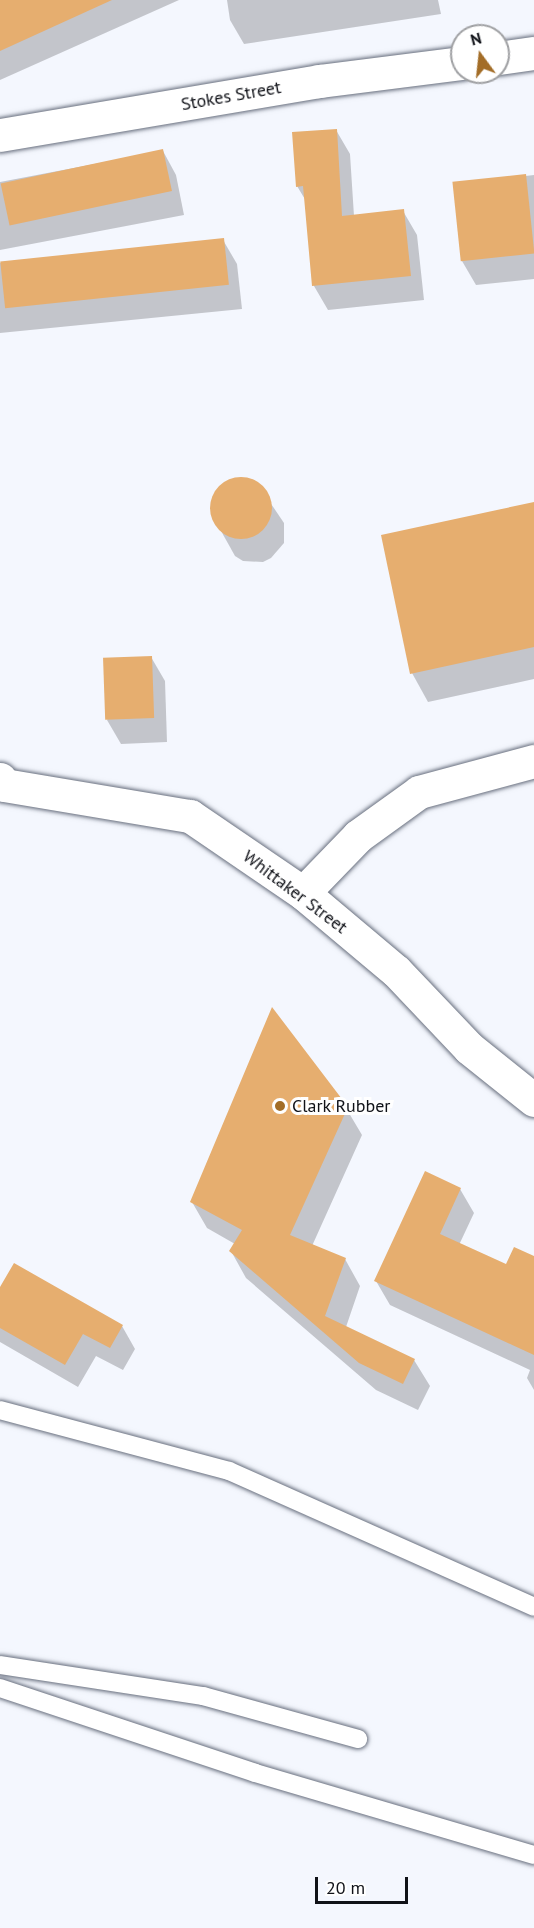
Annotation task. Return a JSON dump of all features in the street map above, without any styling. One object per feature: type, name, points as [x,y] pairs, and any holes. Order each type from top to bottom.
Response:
[{"type":"street","points":[[510,56],[534,53]]},
{"type":"street","name":"Stokes Street","points":[[0,135],[319,81],[450,65]]},
{"type":"street","points":[[303,893],[358,837],[419,792],[534,761]]},
{"type":"street","name":"Whittaker Street","points":[[1,784],[190,816],[303,893],[396,970],[469,1047],[534,1100]]},
{"type":"lane","points":[[0,1410],[229,1471],[534,1607]]},
{"type":"lane","points":[[0,1665],[204,1696],[357,1740]]},
{"type":"lane","points":[[0,1688],[255,1773],[534,1855]]},
{"type":"building","points":[[0,0],[112,0],[0,51]]},
{"type":"building","points":[[337,129],[342,216],[404,209],[411,276],[312,286],[303,186],[296,187],[292,132]]},
{"type":"building","points":[[163,149],[172,191],[10,226],[1,184]]},
{"type":"building","points":[[526,174],[534,254],[461,261],[452,182]]},
{"type":"building","points":[[224,238],[229,285],[5,308],[0,262]]},
{"type":"building","points":[[235,477],[247,477],[263,486],[270,496],[272,508],[270,520],[263,530],[247,539],[235,539],[224,534],[215,525],[210,514],[210,502],[215,491],[224,482]]},
{"type":"building","points":[[534,502],[534,647],[410,674],[381,535]]},
{"type":"building","points":[[152,656],[154,718],[105,720],[103,658]]},
{"type":"building","points":[[272,1007],[348,1107],[290,1235],[346,1258],[325,1316],[415,1359],[403,1384],[359,1363],[229,1251],[242,1230],[190,1202]]},
{"type":"building","points":[[425,1171],[461,1188],[440,1234],[506,1264],[514,1247],[534,1256],[534,1355],[374,1281]]},
{"type":"building","points":[[14,1263],[123,1325],[110,1348],[83,1334],[65,1365],[0,1328],[0,1287]]},
{"type":"place","name":"Clark Rubber","points":[[280,1106]]}]
